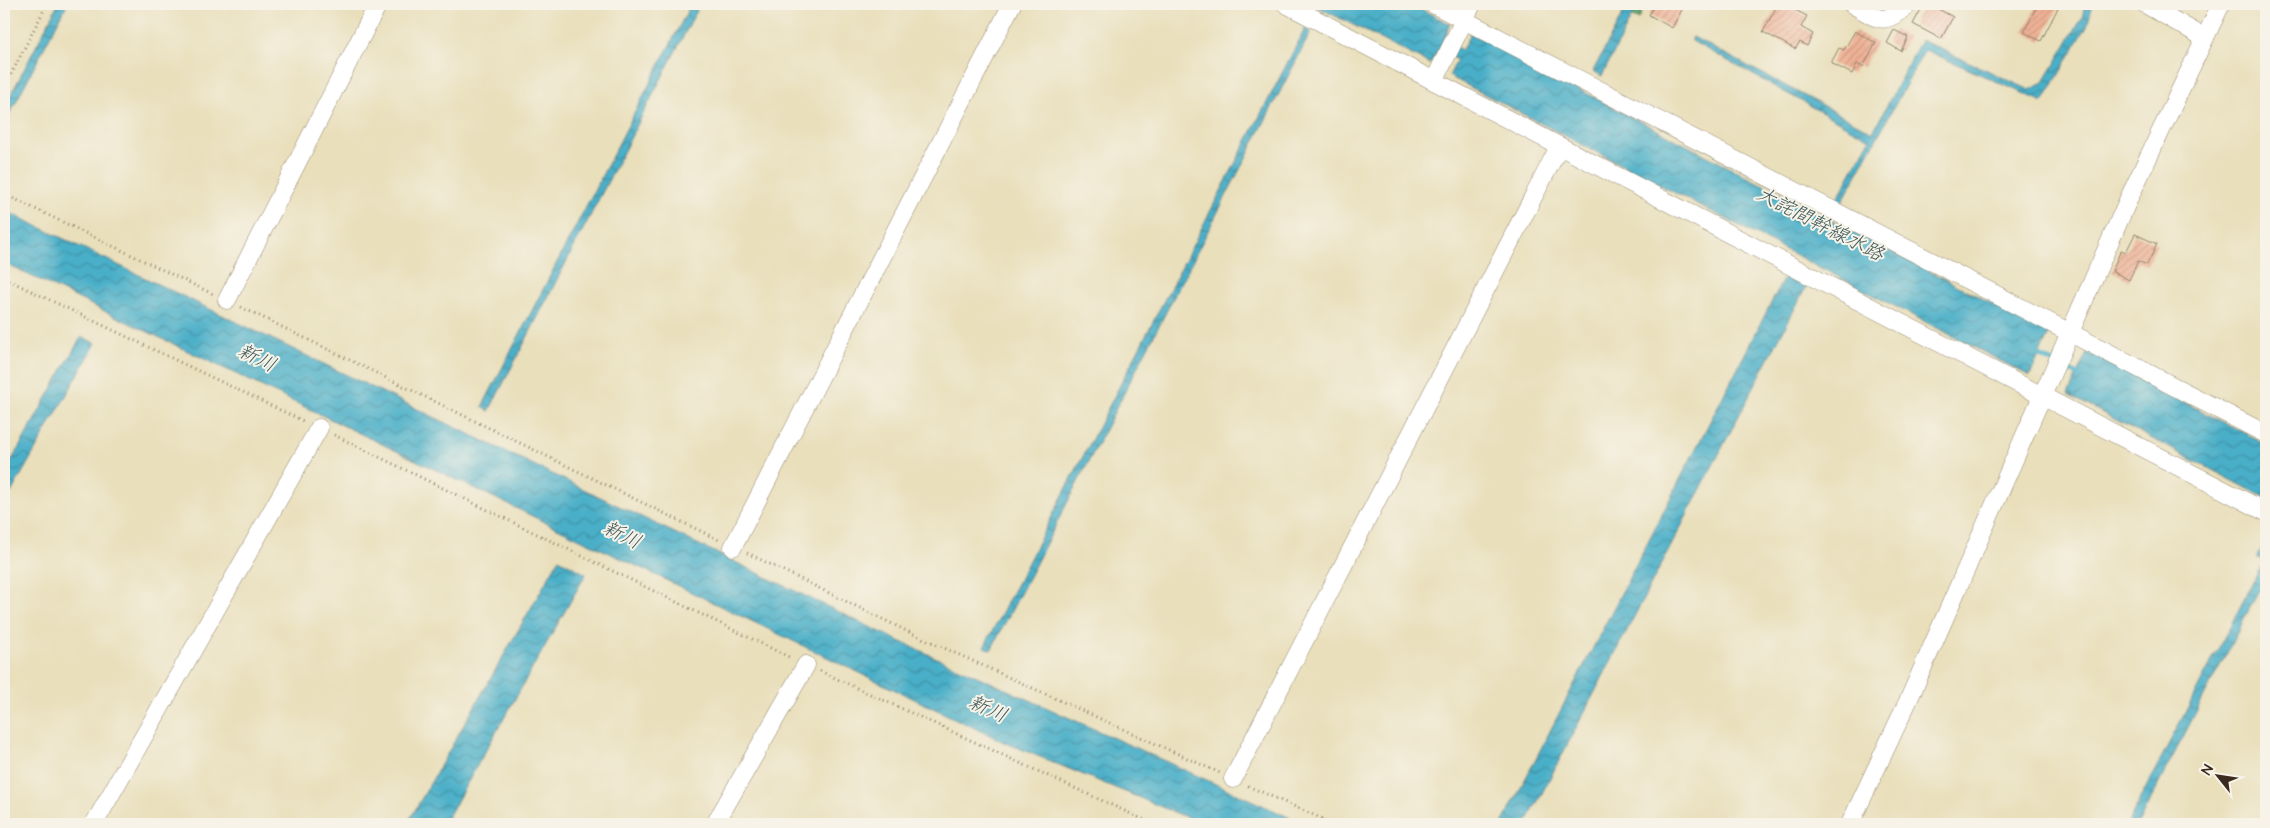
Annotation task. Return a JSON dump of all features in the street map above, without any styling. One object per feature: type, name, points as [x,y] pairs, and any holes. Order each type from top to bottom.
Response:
[{"type":"street","points":[[227,300],[378,4]]},
{"type":"street","points":[[733,546],[1012,4]]},
{"type":"street","points":[[1286,4],[2266,512]]},
{"type":"street","points":[[1433,4],[2266,434]]},
{"type":"street","points":[[1434,81],[1472,4]]},
{"type":"street","points":[[1852,4],[1878,19],[1891,19],[1909,4]]},
{"type":"street","points":[[2145,4],[2205,38]]},
{"type":"street","points":[[1850,824],[1909,699],[2044,396],[2129,198],[2221,4]]},
{"type":"street","points":[[1233,779],[1559,147]]},
{"type":"street","points":[[94,824],[320,428]]},
{"type":"street","points":[[715,824],[806,665]]},
{"type":"path","points":[[4,88],[47,4]]},
{"type":"path","points":[[4,194],[227,300],[920,637],[1334,824]]},
{"type":"path","points":[[4,278],[320,428],[806,665],[1153,824]]},
{"type":"green space","points":[[1628,4],[1645,4],[1639,19],[1627,16]]},
{"type":"water","points":[[58,4],[67,4],[4,125],[4,108]]},
{"type":"water","points":[[691,4],[700,4],[489,411],[482,407]]},
{"type":"water","points":[[1312,4],[1411,4],[1450,24],[1443,40],[1462,50],[1470,33],[2049,333],[2030,376],[1449,76],[1457,60],[1438,50],[1430,64]]},
{"type":"water","points":[[1628,4],[1638,4],[1602,76],[1593,71]]},
{"type":"water","points":[[2085,4],[2093,4],[2087,26],[2043,102],[1925,50],[1842,202],[1837,199],[1870,139],[1690,40],[1693,37],[1873,132],[1921,40],[2030,90],[2044,82],[2082,18]]},
{"type":"water","points":[[1305,29],[1311,32],[991,650],[984,647]]},
{"type":"water","name":"新川","points":[[4,210],[895,639],[1304,824],[1203,824],[1006,743],[4,263]]},
{"type":"water","points":[[1785,276],[1806,287],[1526,824],[1502,824]]},
{"type":"water","points":[[81,337],[96,343],[4,505],[4,474]]},
{"type":"water","points":[[2087,352],[2266,444],[2266,498],[2068,395]]},
{"type":"water","points":[[2263,546],[2266,548],[2266,577],[2138,824],[2127,824],[2264,561],[2257,557]]},
{"type":"water","points":[[559,559],[586,574],[444,824],[407,824]]},
{"type":"building","points":[[1655,4],[1685,4],[1672,28],[1649,15]]},
{"type":"building","points":[[1778,4],[1783,4],[1807,16],[1801,27],[1813,34],[1807,46],[1800,42],[1795,49],[1763,32]]},
{"type":"building","points":[[1924,4],[1929,4],[1953,17],[1941,39],[1913,24]]},
{"type":"building","points":[[2038,4],[2060,4],[2041,41],[2024,32]]},
{"type":"building","points":[[1894,30],[1908,37],[1901,51],[1887,43]]},
{"type":"building","points":[[1855,31],[1876,43],[1863,67],[1857,64],[1852,74],[1831,63],[1839,48],[1844,50]]},
{"type":"building","points":[[2135,234],[2157,244],[2147,265],[2138,261],[2129,280],[2112,271],[2121,250],[2126,252]]},
{"type":"waterway","name":"大詫間幹線水路","points":[[2034,353],[2082,377]]}]
